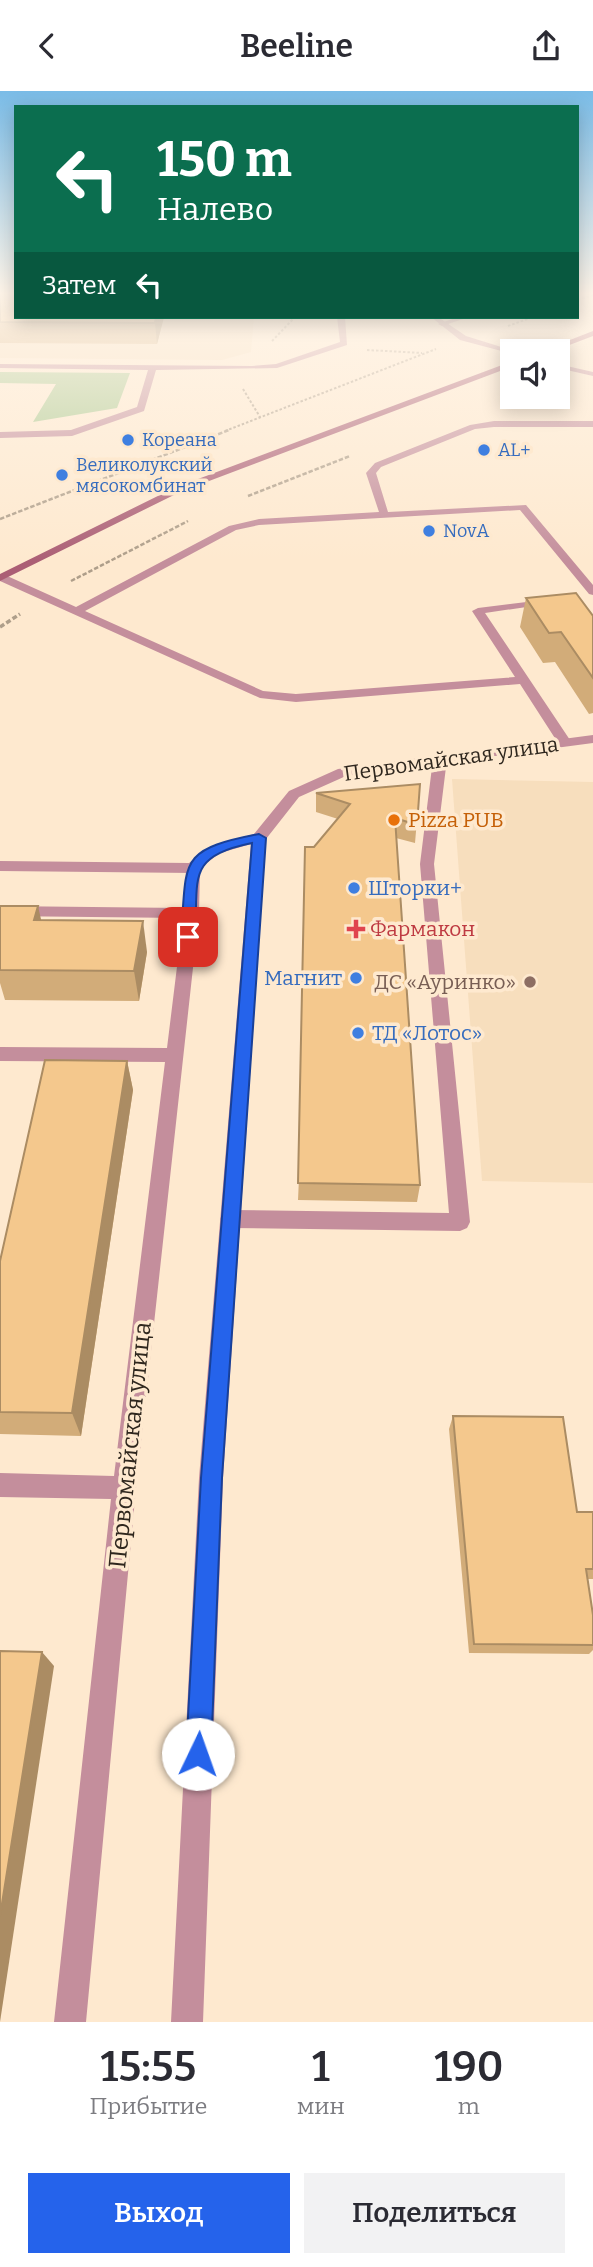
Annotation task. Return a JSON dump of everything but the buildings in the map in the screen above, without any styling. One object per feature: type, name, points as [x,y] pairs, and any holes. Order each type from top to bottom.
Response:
[{"type":"main road","points":[[0,577],[177,490],[462,382]]},
{"type":"street","points":[[0,435],[72,433],[141,409],[149,382]]},
{"type":"street","points":[[384,514],[371,473],[378,465],[473,427],[494,424],[593,424]]},
{"type":"street","points":[[75,612],[233,528],[260,522],[523,507],[589,595]]},
{"type":"street","points":[[0,577],[260,694],[296,698],[524,680]]},
{"type":"street","points":[[555,600],[478,611],[565,743]]},
{"type":"street","name":"Первомайская улица","points":[[259,838],[294,794],[343,772],[593,739]]},
{"type":"street","points":[[230,1219],[460,1222],[427,864],[440,759]]},
{"type":"street","points":[[0,866],[193,868],[205,854],[225,845],[259,838],[211,1478],[187,2022]]},
{"type":"street","name":"Первомайская улица","points":[[70,2022],[124,1488],[191,913],[193,868]]},
{"type":"street","points":[[0,911],[191,913]]},
{"type":"street","points":[[0,1054],[173,1055]]},
{"type":"street","points":[[0,1485],[124,1488]]},
{"type":"path","points":[[0,519],[351,382]]},
{"type":"shaded area","name":"ДС «Ауринко»","points":[[452,779],[593,782],[593,1183],[482,1181]]},
{"type":"green space","points":[[127,382],[117,408],[33,422],[56,384],[0,383]]},
{"type":"place","name":"Кореана","points":[[128,440]]},
{"type":"place","name":"AL+","points":[[484,450]]},
{"type":"place","name":"Великолукский мясокомбинат","points":[[62,475]]},
{"type":"place","name":"NovA","points":[[429,531]]},
{"type":"place","name":"Pizza PUB","points":[[394,820]]},
{"type":"place","name":"Шторки+","points":[[354,888]]},
{"type":"place","name":"Фармакон","points":[[356,929]]},
{"type":"place","name":"Магнит","points":[[356,978]]},
{"type":"place","name":"ДС «Ауринко»","points":[[530,982]]},
{"type":"place","name":"ТД «Лотос»","points":[[358,1033]]},
{"type":"route","points":[[188,937],[193,868],[205,854],[225,845],[259,838],[211,1478],[198,1754]]}]
